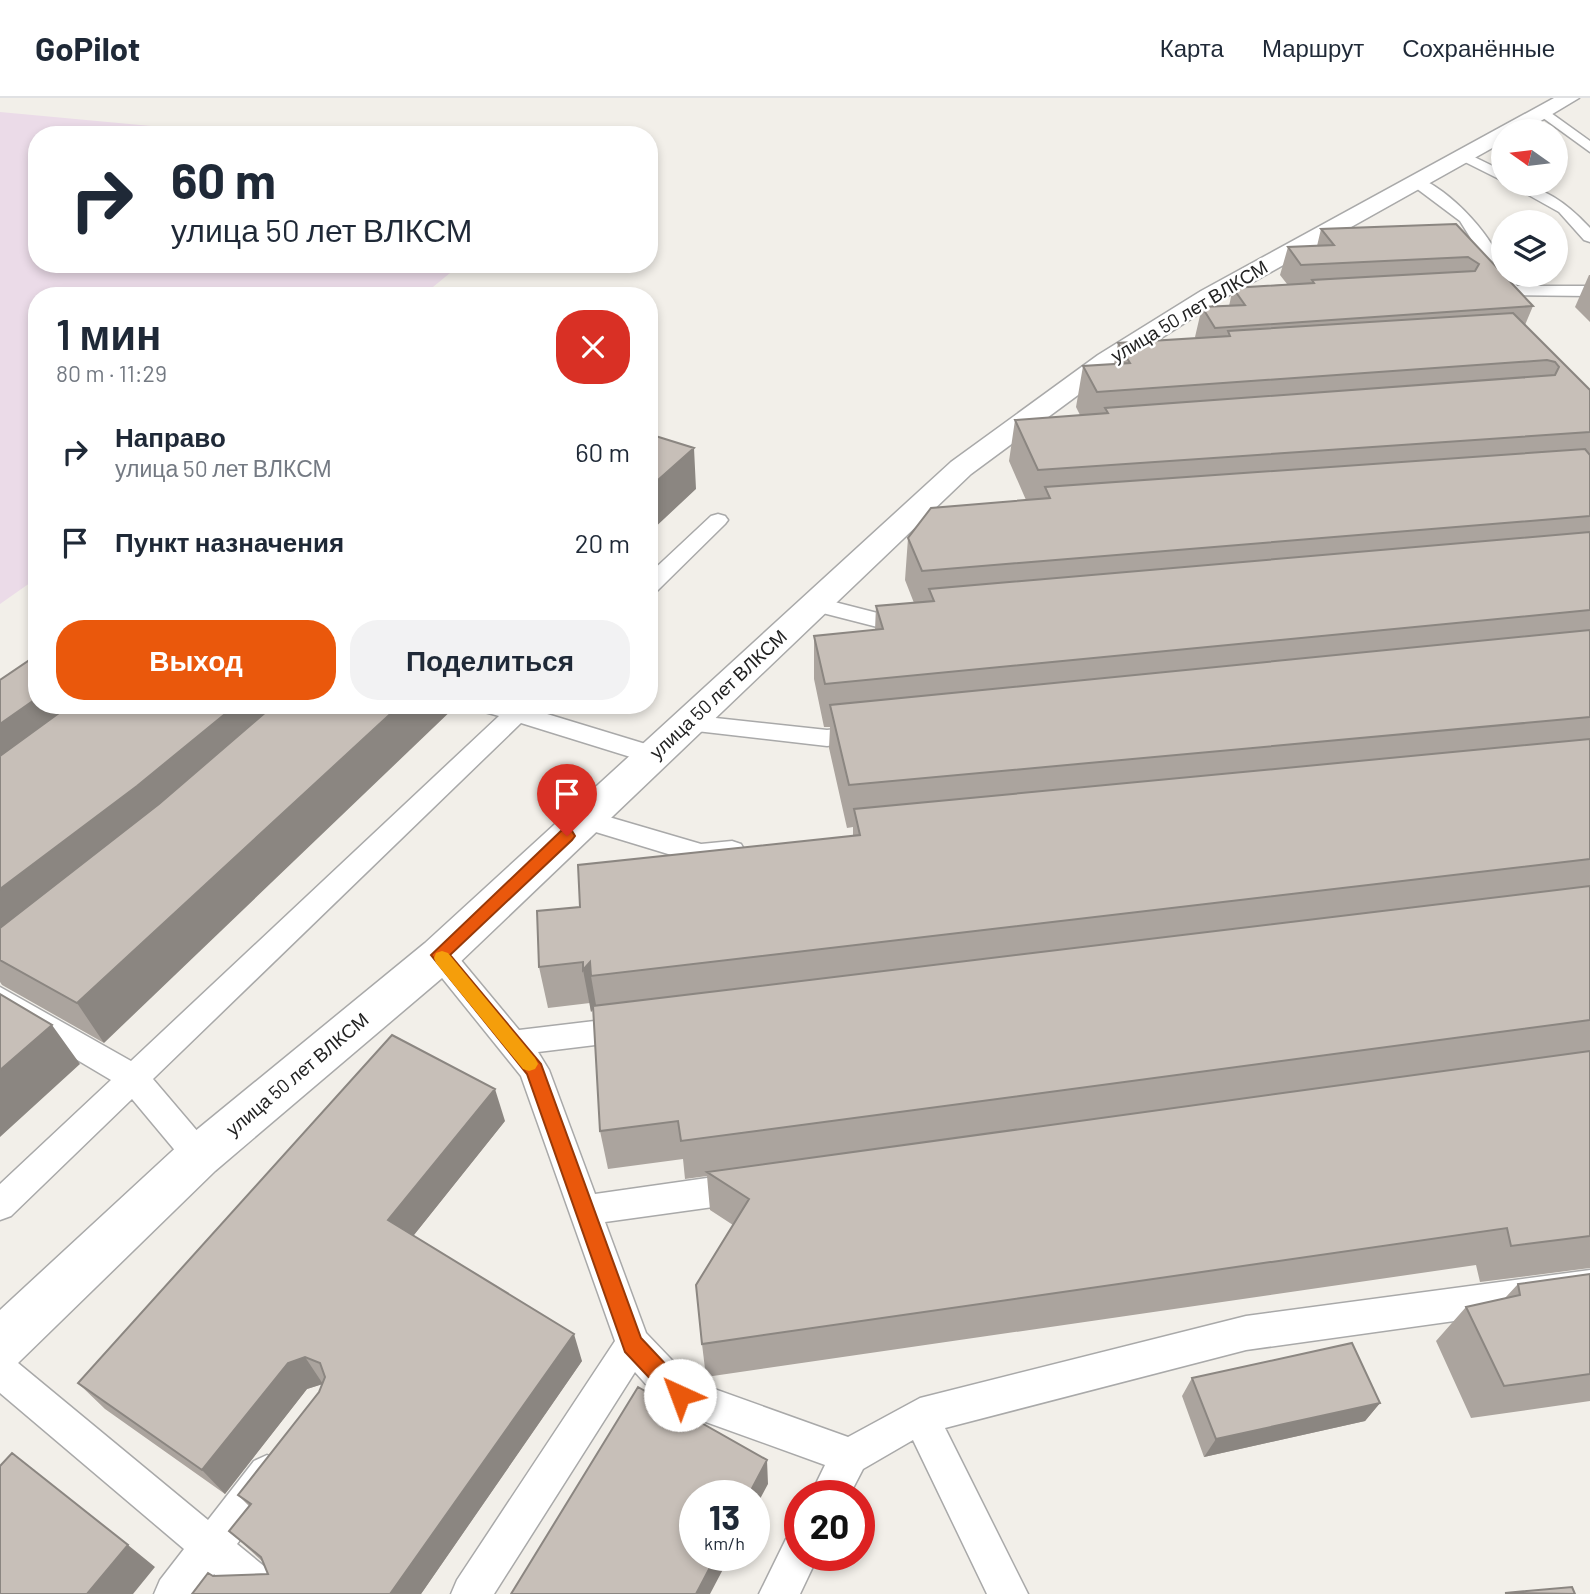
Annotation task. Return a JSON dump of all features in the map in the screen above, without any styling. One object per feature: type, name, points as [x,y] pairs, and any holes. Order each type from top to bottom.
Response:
[{"type":"street","points":[[1531,119],[1569,98]]},
{"type":"street","name":"улица 50 лет ВЛКСМ","points":[[0,1345],[199,1156],[440,955],[815,604],[920,521],[961,468],[1015,438],[1133,355],[1222,297],[1417,181],[1491,141]]},
{"type":"lane","points":[[1544,112],[1590,148]]},
{"type":"lane","points":[[1464,156],[1491,171]]},
{"type":"lane","points":[[1417,181],[1466,218],[1512,291],[1590,291]]},
{"type":"lane","points":[[1539,196],[1564,209],[1590,237]]},
{"type":"lane","points":[[658,577],[718,520]]},
{"type":"lane","points":[[815,604],[897,625],[925,622]]},
{"type":"lane","points":[[0,1205],[503,714]]},
{"type":"lane","points":[[527,714],[653,755]]},
{"type":"lane","points":[[688,723],[827,738],[883,733]]},
{"type":"lane","points":[[585,819],[701,854],[756,848]]},
{"type":"lane","points":[[440,955],[534,1070],[633,1344],[680,1395],[850,1455]]},
{"type":"lane","points":[[0,999],[133,1078],[199,1156]]},
{"type":"lane","points":[[512,1043],[650,1026]]},
{"type":"lane","points":[[584,1210],[777,1184]]},
{"type":"lane","points":[[837,1480],[850,1455],[920,1416],[1245,1333],[1590,1286]]},
{"type":"lane","points":[[471,1594],[633,1344]]},
{"type":"lane","points":[[0,1370],[267,1594]]},
{"type":"lane","points":[[920,1416],[1008,1594]]},
{"type":"lane","points":[[174,1594],[287,1448]]},
{"type":"lane","points":[[779,1594],[791,1571]]},
{"type":"shaded area","points":[[0,112],[151,126],[28,126],[28,273],[450,273],[433,287],[28,287],[28,584],[0,604]]},
{"type":"building","points":[[1456,224],[1491,261],[1491,287],[1515,287],[1533,306],[1215,328],[1202,307],[1245,305],[1233,288],[1314,283],[1312,280],[1475,271],[1479,264],[1468,257],[1301,265],[1288,247],[1334,245],[1321,229]]},
{"type":"building","points":[[1513,313],[1590,390],[1590,432],[1038,470],[1015,420],[1108,413],[1105,408],[1555,375],[1559,367],[1555,362],[1547,360],[1097,392],[1083,366],[1130,363],[1118,343],[1230,336],[1228,331]]},
{"type":"building","points":[[658,437],[694,448],[658,480]]},
{"type":"building","points":[[1585,449],[1590,455],[1590,516],[922,571],[908,538],[931,508],[1050,498],[1045,487]]},
{"type":"building","points":[[1590,532],[1590,610],[825,684],[814,636],[883,629],[876,606],[934,601],[929,589]]},
{"type":"building","points":[[1590,630],[1590,717],[849,785],[830,705]]},
{"type":"building","points":[[28,661],[28,704],[0,724],[0,680]]},
{"type":"building","points":[[58,714],[225,714],[137,786],[0,889],[0,756]]},
{"type":"building","points":[[264,714],[390,714],[77,1003],[0,960],[0,928],[159,804]]},
{"type":"building","points":[[1590,739],[1590,859],[591,976],[590,962],[583,970],[583,962],[539,967],[537,911],[580,907],[578,865],[860,835],[854,809]]},
{"type":"building","points":[[1590,886],[1590,1020],[681,1141],[678,1121],[600,1131],[593,1006]]},
{"type":"building","points":[[0,994],[52,1025],[0,1070]]},
{"type":"building","points":[[392,1035],[495,1089],[388,1220],[574,1334],[390,1594],[192,1594],[208,1573],[213,1576],[268,1574],[261,1557],[229,1531],[251,1504],[238,1495],[319,1392],[325,1377],[320,1363],[305,1357],[288,1363],[202,1470],[78,1383]]},
{"type":"building","points":[[1590,1051],[1590,1236],[1511,1246],[1507,1228],[702,1344],[696,1285],[749,1199],[707,1172]]},
{"type":"building","points":[[1590,1274],[1590,1374],[1504,1386],[1466,1307],[1520,1295],[1518,1284]]},
{"type":"building","points":[[1352,1343],[1380,1403],[1216,1439],[1192,1378]]},
{"type":"building","points":[[638,1387],[767,1460],[756,1480],[679,1480],[679,1571],[708,1571],[696,1594],[511,1594]]},
{"type":"building","points":[[12,1453],[128,1545],[87,1594],[0,1594],[0,1466]]},
{"type":"building","points":[[1572,1587],[1575,1594],[1505,1593]]},
{"type":"slow traffic","points":[[442,958],[529,1064]]},
{"type":"route","points":[[567,836],[440,955],[534,1070],[633,1344],[680,1395]]}]
